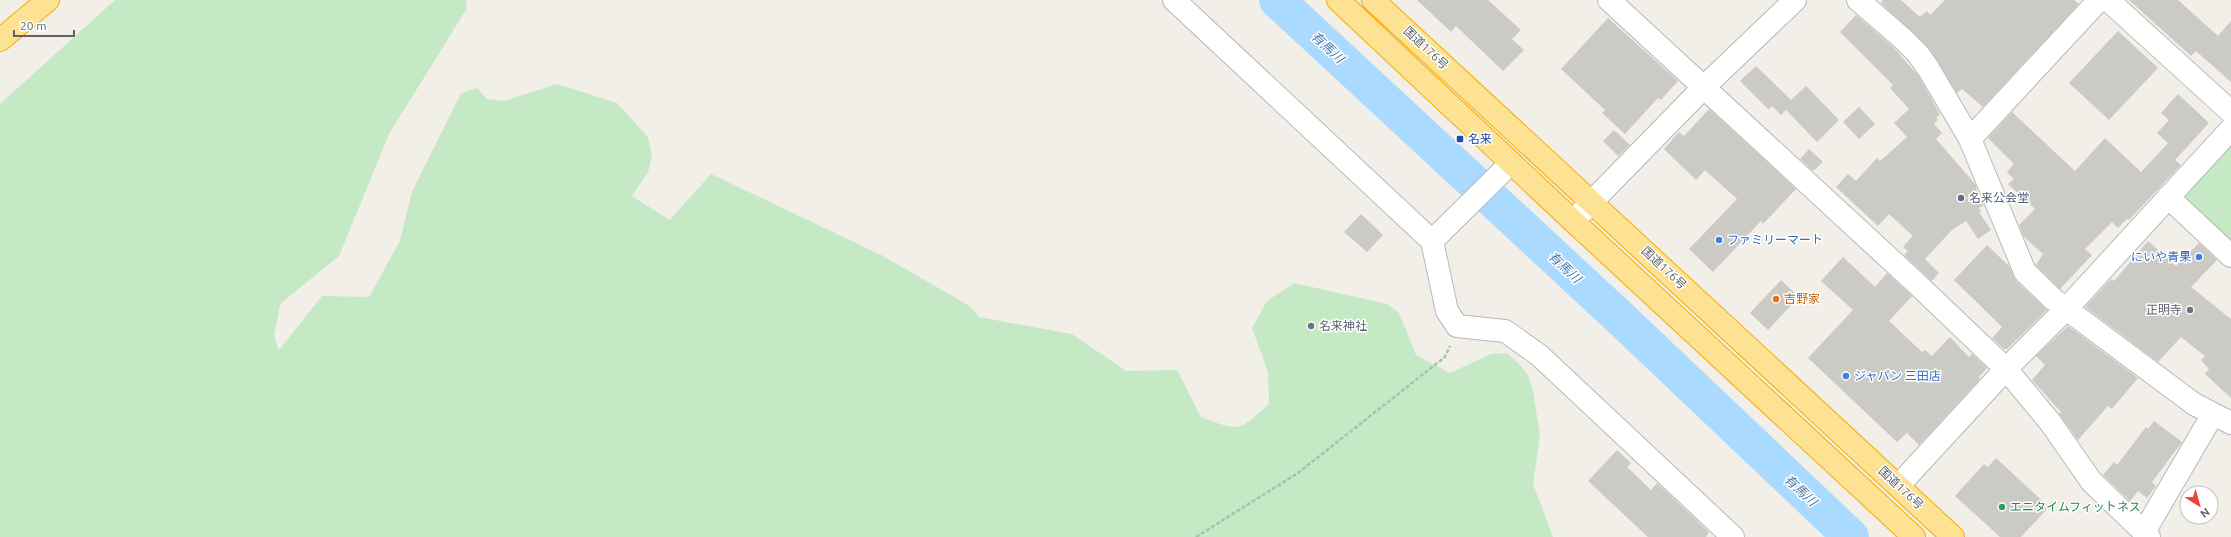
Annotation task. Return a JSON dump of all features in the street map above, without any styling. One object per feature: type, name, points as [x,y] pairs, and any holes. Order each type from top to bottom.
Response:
[{"type":"highway","points":[[0,40],[48,0]]},
{"type":"highway","points":[[1338,0],[1504,169],[1573,222],[1914,537]]},
{"type":"highway","name":"国道176号","points":[[1373,0],[1953,537]]},
{"type":"street","points":[[1174,0],[1432,241],[1447,311],[1457,326],[1505,331],[1539,355],[1733,537]]},
{"type":"street","points":[[1610,0],[1916,283],[2006,369],[2050,422],[2091,481],[2146,535],[2222,419],[2194,404],[2053,299],[2026,272],[1970,139],[1918,54],[1858,0]]},
{"type":"street","points":[[1573,222],[1704,88],[1796,0]]},
{"type":"street","points":[[1970,139],[2099,0]]},
{"type":"street","points":[[2108,0],[2231,112]]},
{"type":"street","points":[[1898,485],[2006,369],[2067,308],[2231,129]]},
{"type":"street","points":[[1432,241],[1504,169]]},
{"type":"street","points":[[2168,197],[2231,256]]},
{"type":"path","points":[[1196,537],[1298,473],[1413,383],[1445,357],[1457,326]]},
{"type":"green space","points":[[115,0],[466,0],[467,8],[389,134],[339,256],[280,304],[274,336],[279,350],[322,296],[369,297],[400,241],[412,192],[461,93],[477,88],[487,99],[504,101],[557,84],[617,103],[648,137],[652,156],[648,172],[632,196],[670,220],[711,174],[881,255],[968,305],[979,317],[1072,334],[1126,371],[1177,370],[1201,417],[1231,427],[1238,427],[1251,420],[1269,404],[1268,372],[1252,328],[1267,301],[1294,283],[1387,304],[1399,313],[1416,355],[1450,373],[1491,354],[1507,353],[1528,375],[1533,391],[1540,435],[1533,484],[1553,537],[0,537],[0,104]]},
{"type":"green space","points":[[2231,141],[2231,248],[2189,208],[2185,190]]},
{"type":"building","points":[[1417,0],[1488,0],[1521,30],[1512,39],[1524,50],[1503,71],[1456,26],[1451,32]]},
{"type":"building","points":[[1883,0],[1901,0],[1920,17],[1927,11],[1930,15],[1945,0],[2074,0],[2079,4],[1983,107],[1962,89],[1957,93],[1928,47],[1881,3]]},
{"type":"building","points":[[2129,0],[2178,0],[2218,36],[2231,21],[2231,82],[2196,51],[2191,56]]},
{"type":"building","points":[[1856,15],[1893,47],[1918,75],[1940,114],[1936,118],[1938,120],[1934,124],[1942,133],[1936,139],[1976,185],[1977,193],[1984,205],[1979,208],[1981,211],[1979,212],[1991,230],[1978,239],[1966,221],[1952,230],[1925,259],[1939,273],[1932,281],[1904,255],[1908,251],[1903,247],[1913,236],[1889,214],[1878,226],[1836,187],[1848,174],[1856,181],[1877,158],[1880,161],[1907,137],[1894,123],[1909,109],[1890,88],[1893,85],[1840,32]]},
{"type":"building","points":[[1608,18],[1678,81],[1661,100],[1658,98],[1625,134],[1602,113],[1605,110],[1561,69]]},
{"type":"building","points":[[2118,31],[2158,68],[2109,120],[2069,83]]},
{"type":"building","points":[[1756,66],[1791,100],[1806,86],[1839,120],[1817,142],[1786,110],[1781,115],[1772,106],[1769,110],[1740,81]]},
{"type":"building","points":[[2178,94],[2209,123],[2175,160],[2181,165],[2129,220],[2127,219],[2118,228],[2112,222],[2085,249],[2092,255],[2060,289],[2036,265],[2043,254],[2024,237],[2019,225],[2035,209],[2008,184],[2014,179],[2007,172],[2014,164],[1988,138],[2012,112],[2075,171],[2105,138],[2141,172],[2168,143],[2157,133],[2169,120],[2161,113]]},
{"type":"building","points":[[1859,107],[1875,124],[1859,139],[1843,122]]},
{"type":"building","points":[[1709,109],[1796,189],[1763,224],[1761,221],[1713,272],[1689,249],[1737,199],[1705,170],[1696,180],[1664,149],[1679,132],[1684,136]]},
{"type":"building","points":[[1614,130],[1630,145],[1618,156],[1603,141]]},
{"type":"building","points":[[1809,149],[1823,162],[1813,171],[1800,159]]},
{"type":"building","points":[[1361,214],[1383,235],[1367,252],[1344,232]]},
{"type":"building","points":[[2148,241],[2176,266],[2199,243],[2217,260],[2191,287],[2231,319],[2231,398],[2205,374],[2209,369],[2201,360],[2205,356],[2181,337],[2158,362],[2085,307],[2111,279],[2114,281]]},
{"type":"building","points":[[1987,245],[2009,266],[2016,281],[2047,310],[2007,349],[2004,349],[1992,338],[2002,327],[1954,280]]},
{"type":"building","points":[[1843,257],[1875,287],[1887,273],[1912,296],[1889,321],[1922,352],[1925,350],[1932,356],[1950,337],[1969,357],[1972,354],[1987,368],[1979,377],[1980,379],[1919,445],[1907,433],[1897,442],[1808,358],[1853,310],[1821,281]]},
{"type":"building","points":[[1781,280],[1799,297],[1768,330],[1750,313]]},
{"type":"building","points":[[2068,326],[2138,378],[2112,409],[2108,406],[2078,440],[2059,414],[2061,412],[2032,380],[2045,365],[2036,356]]},
{"type":"building","points":[[2154,421],[2182,442],[2152,482],[2156,486],[2147,498],[2138,491],[2130,501],[2103,475],[2114,462],[2117,465],[2146,427],[2148,429]]},
{"type":"building","points":[[1617,450],[1631,463],[1627,467],[1651,490],[1657,483],[1709,532],[1706,537],[1648,537],[1588,481]]},
{"type":"building","points":[[1996,458],[2049,507],[2021,537],[2000,537],[1955,496],[1984,464],[1988,467]]},
{"type":"waterway","name":"有馬川","points":[[1277,0],[1618,316],[1851,537]]},
{"type":"place","name":"名来","points":[[1460,139]]},
{"type":"place","name":"名来公会堂","points":[[1961,198]]},
{"type":"place","name":"ファミリーマート","points":[[1719,240]]},
{"type":"place","name":"にいや青果","points":[[2199,257]]},
{"type":"place","name":"吉野家","points":[[1776,299]]},
{"type":"place","name":"正明寺","points":[[2190,310]]},
{"type":"place","name":"名来神社","points":[[1311,326]]},
{"type":"place","name":"ジャパン 三田店","points":[[1846,376]]},
{"type":"place","name":"エニタイムフィットネス","points":[[2002,507]]}]
